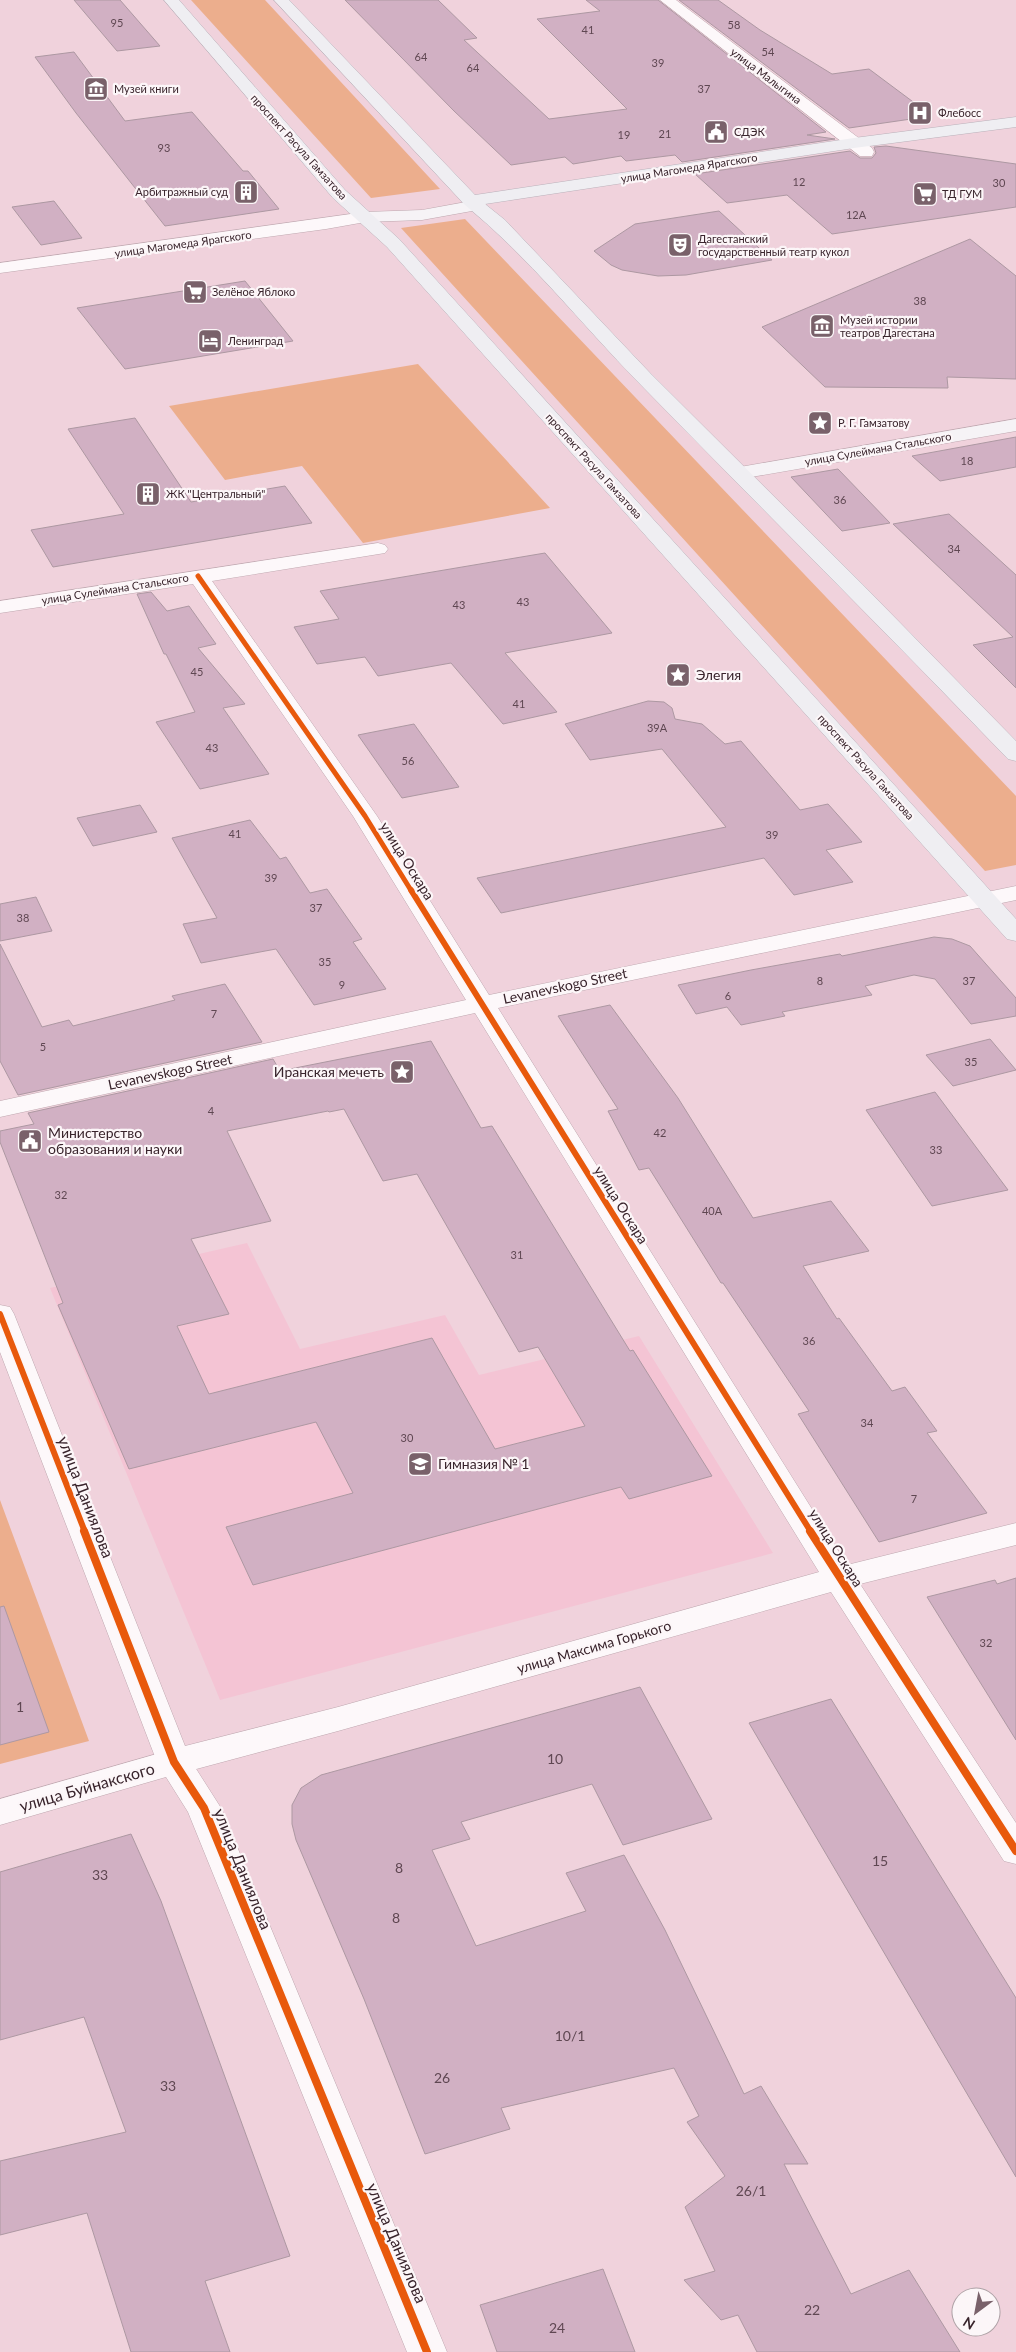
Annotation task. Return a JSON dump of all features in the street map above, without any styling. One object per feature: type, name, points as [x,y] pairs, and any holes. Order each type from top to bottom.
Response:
[{"type":"main road","name":"проспект Расула Гамзатова","points":[[171,0],[339,194],[393,243],[1016,934]]},
{"type":"main road","points":[[281,0],[474,203],[505,230],[644,378],[1016,754]]},
{"type":"main road","name":"улица Магомеда Ярагского","points":[[365,217],[474,203],[525,201],[1016,122]]},
{"type":"main road","name":"улица Магомеда Ярагского","points":[[860,148],[1016,131]]},
{"type":"main road","name":"улица Сулеймана Стальского","points":[[741,474],[1016,426]]},
{"type":"street","name":"улица Малыгина","points":[[667,0],[860,148]]},
{"type":"street","name":"улица Магомеда Ярагского","points":[[2,265],[326,224],[365,217]]},
{"type":"street","name":"улица Сулеймана Стальского","points":[[0,607],[378,548]]},
{"type":"street","name":"улица Оскара","points":[[198,576],[365,816],[840,1578],[1016,1852]]},
{"type":"street","name":"Levanevskogo Street","points":[[0,1110],[481,1004],[1016,893]]},
{"type":"street","name":"улица Даниялова","points":[[0,1314],[171,1763],[199,1818],[411,2352]]},
{"type":"street","name":"улица Максима Горького","points":[[171,1763],[357,1714],[840,1578],[1016,1534]]},
{"type":"street","name":"улица Даниялова","points":[[171,1763],[204,1808],[427,2352]]},
{"type":"street","name":"улица Буйнакского","points":[[0,1812],[171,1763]]},
{"type":"shaded area","points":[[191,0],[265,0],[440,189],[371,198]]},
{"type":"shaded area","points":[[465,219],[1016,796],[1016,865],[985,871],[401,228]]},
{"type":"shaded area","points":[[418,364],[550,508],[363,543],[302,466],[225,480],[169,406]]},
{"type":"shaded area","name":"Гимназия № 1","points":[[247,1243],[300,1349],[445,1315],[479,1375],[639,1336],[773,1553],[220,1700],[50,1288]]},
{"type":"shaded area","points":[[0,1500],[89,1741],[0,1764]]},
{"type":"building","points":[[74,0],[120,0],[160,46],[117,51]]},
{"type":"building","points":[[345,0],[438,0],[477,38],[464,40],[549,119],[627,109],[537,19],[600,11],[586,0],[658,0],[826,132],[807,135],[835,139],[682,162],[675,155],[626,161],[621,156],[573,164],[565,157],[511,165],[454,111]]},
{"type":"building","points":[[679,0],[718,0],[760,30],[832,74],[869,69],[932,116],[849,128]]},
{"type":"building","points":[[74,52],[125,121],[192,112],[243,171],[248,171],[279,209],[165,226],[76,113],[35,57]]},
{"type":"building","points":[[886,146],[1016,164],[1016,207],[832,234],[787,195],[727,203],[695,174],[850,151],[860,158],[872,158],[876,153],[874,147]]},
{"type":"building","points":[[54,201],[82,238],[41,245],[12,207]]},
{"type":"building","name":"Дагестанский государственный театр кукол","points":[[719,211],[772,260],[686,275],[658,276],[622,270],[611,265],[594,251],[635,224]]},
{"type":"building","points":[[970,239],[1016,276],[1016,379],[947,377],[948,388],[825,387],[762,327]]},
{"type":"building","points":[[245,281],[293,341],[125,369],[77,308]]},
{"type":"building","name":"ЖК \"Центральный\"","points":[[135,418],[191,502],[285,486],[312,523],[53,567],[31,530],[124,514],[68,429]]},
{"type":"building","points":[[1016,437],[1016,467],[940,481],[912,456]]},
{"type":"building","points":[[838,469],[890,523],[842,531],[791,477]]},
{"type":"building","points":[[949,514],[1016,575],[1016,688],[973,645],[1013,637],[893,524]]},
{"type":"building","points":[[545,553],[612,633],[505,653],[557,712],[503,724],[451,663],[378,676],[365,657],[317,664],[294,627],[339,619],[320,591]]},
{"type":"building","points":[[151,592],[167,611],[189,606],[216,644],[198,648],[245,704],[223,708],[269,774],[200,789],[156,722],[195,712],[166,654],[164,654],[137,594]]},
{"type":"building","points":[[648,701],[664,702],[672,708],[675,719],[702,724],[725,744],[741,741],[800,810],[828,804],[862,842],[826,850],[853,882],[794,895],[764,858],[501,913],[477,878],[726,827],[662,749],[590,760],[565,724]]},
{"type":"building","points":[[414,724],[459,787],[402,798],[358,735]]},
{"type":"building","points":[[140,805],[157,832],[93,846],[77,818]]},
{"type":"building","points":[[250,820],[280,859],[286,857],[310,893],[327,889],[362,939],[353,942],[386,989],[314,1005],[276,949],[201,963],[183,924],[217,918],[172,838]]},
{"type":"building","points":[[36,897],[52,931],[0,941],[0,904]]},
{"type":"building","points":[[934,937],[952,939],[970,946],[1016,998],[1016,1016],[971,1024],[935,979],[914,975],[865,986],[872,995],[782,1012],[785,1016],[741,1025],[727,1007],[696,1014],[678,985],[840,954],[842,956]]},
{"type":"building","points":[[0,944],[42,1027],[69,1020],[73,1026],[175,1000],[172,996],[225,984],[262,1042],[18,1095],[0,1061]]},
{"type":"building","points":[[610,1005],[678,1098],[753,1218],[831,1201],[869,1251],[803,1266],[837,1319],[839,1318],[892,1391],[905,1387],[937,1431],[927,1433],[987,1513],[879,1542],[798,1414],[809,1411],[723,1283],[721,1283],[649,1168],[639,1170],[608,1111],[618,1109],[558,1016]]},
{"type":"building","points":[[990,1039],[1016,1070],[953,1086],[926,1055]]},
{"type":"building","points":[[431,1041],[481,1128],[492,1126],[630,1351],[633,1350],[712,1476],[629,1499],[621,1487],[253,1585],[226,1527],[353,1493],[316,1422],[129,1469],[58,1305],[63,1303],[0,1142],[0,1131],[34,1124],[28,1113],[273,1059],[280,1071]],"holes":[[[344,1109],[383,1181],[417,1174],[519,1352],[538,1347],[585,1426],[495,1449],[432,1338],[209,1394],[177,1326],[229,1314],[191,1239],[271,1221],[227,1131]]]},
{"type":"building","points":[[935,1092],[1008,1190],[932,1206],[866,1110]]},
{"type":"building","points":[[1016,1578],[1016,1740],[927,1597],[995,1580],[997,1584]]},
{"type":"building","points":[[4,1606],[49,1732],[0,1745],[0,1607]]},
{"type":"building","points":[[640,1687],[712,1819],[623,1845],[592,1784],[461,1822],[470,1839],[432,1850],[476,1946],[586,1911],[566,1873],[624,1855],[665,1930],[744,2094],[761,2086],[808,2164],[784,2164],[851,2294],[909,2270],[960,2352],[757,2352],[738,2315],[721,2320],[684,2280],[715,2271],[685,2207],[725,2176],[687,2122],[699,2116],[674,2068],[501,2108],[510,2129],[425,2154],[364,1999],[296,1840],[292,1824],[292,1805],[301,1788],[321,1775]]},
{"type":"building","points":[[831,1699],[1016,1998],[1016,2177],[749,1723]]},
{"type":"building","points":[[131,1834],[161,1901],[290,2256],[205,2281],[230,2352],[131,2352],[87,2213],[0,2235],[0,2161],[126,2132],[84,2017],[0,2040],[0,1872]]},
{"type":"building","points":[[603,2269],[635,2352],[497,2352],[480,2305]]},
{"type":"cycle path","points":[[198,576],[365,816],[839,1578],[1016,1851]]},
{"type":"cycle path","points":[[0,1314],[174,1762],[204,1808],[427,2352]]},
{"type":"place","name":"Музей книги","points":[[96,89]]},
{"type":"place","name":"Флебосс","points":[[920,113]]},
{"type":"place","name":"СДЭК","points":[[716,132]]},
{"type":"place","name":"Арбитражный суд","points":[[246,192]]},
{"type":"place","name":"ТД ГУМ","points":[[925,194]]},
{"type":"place","name":"Дагестанский государственный театр кукол","points":[[680,245]]},
{"type":"place","name":"Зелёное Яблоко","points":[[195,292]]},
{"type":"place","name":"Музей истории театров Дагестана","points":[[822,326]]},
{"type":"place","name":"Ленинград","points":[[210,341]]},
{"type":"place","name":"Р. Г. Гамзатову","points":[[820,423]]},
{"type":"place","name":"ЖК \"Центральный\"","points":[[148,494]]},
{"type":"place","name":"Элегия","points":[[678,675]]},
{"type":"place","name":"Иранская мечеть","points":[[402,1072]]},
{"type":"place","name":"Министерство образования и науки","points":[[30,1141]]},
{"type":"place","name":"Гимназия № 1","points":[[420,1464]]}]
